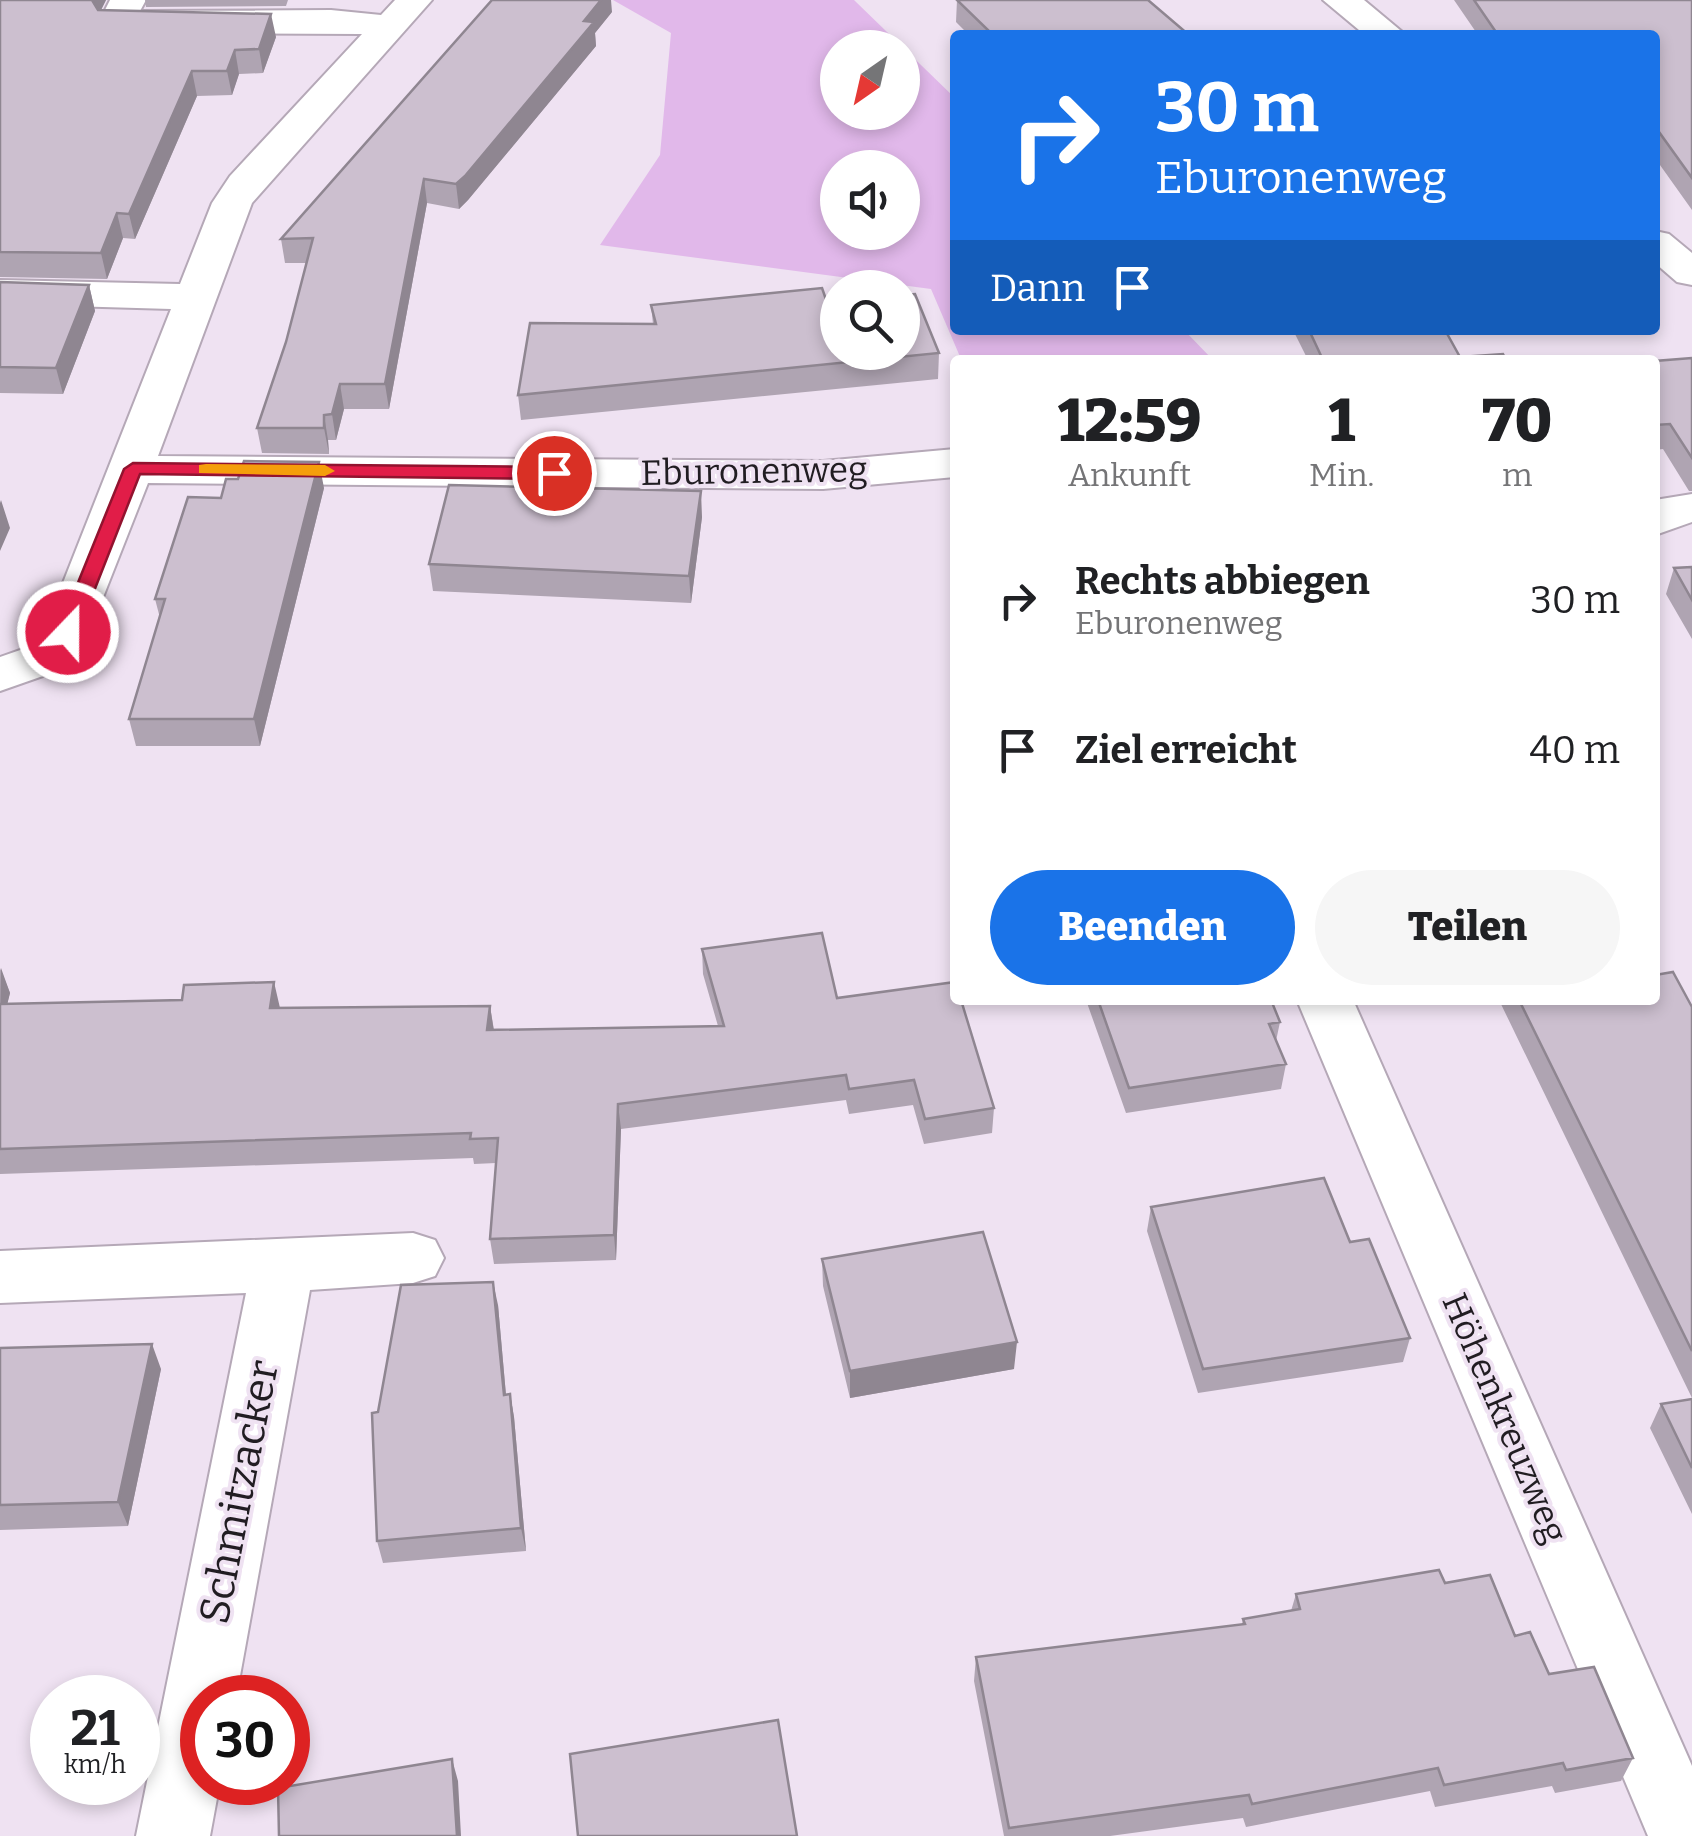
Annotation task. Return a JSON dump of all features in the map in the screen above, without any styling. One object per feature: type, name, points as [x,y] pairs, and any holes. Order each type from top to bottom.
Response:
[{"type":"street","points":[[128,0],[118,22],[331,20],[402,13]]},
{"type":"street","points":[[198,0],[230,21]]},
{"type":"street","points":[[1341,0],[1381,30]]},
{"type":"street","points":[[0,674],[43,659],[68,632],[232,203],[244,184],[402,13]]},
{"type":"street","points":[[1660,247],[1692,273]]},
{"type":"street","points":[[0,292],[196,296]]},
{"type":"street","name":"Eburonenweg","points":[[133,469],[823,475],[950,463]]},
{"type":"street","name":"Höhenkreuzweg","points":[[1326,1005],[1684,1836]]},
{"type":"street","points":[[0,1277],[413,1258]]},
{"type":"street","name":"Schmitzacker","points":[[173,1836],[283,1266]]},
{"type":"shaded area","points":[[613,0],[854,0],[885,30],[820,30],[820,130],[920,130],[920,64],[950,93],[950,333],[931,289],[920,288],[920,270],[820,270],[820,274],[600,245],[660,155],[671,33]]},
{"type":"shaded area","points":[[951,335],[1189,335],[1208,355],[959,355]]},
{"type":"building","points":[[0,0],[92,0],[98,10],[271,14],[259,49],[235,50],[227,71],[192,71],[129,214],[117,213],[101,253],[0,252]]},
{"type":"building","points":[[492,0],[601,0],[584,21],[594,22],[465,176],[456,184],[424,179],[385,384],[340,384],[332,414],[324,415],[324,428],[257,428],[286,342],[313,238],[281,239]]},
{"type":"building","points":[[957,0],[1148,0],[1183,30],[988,30]]},
{"type":"building","points":[[1474,0],[1692,0],[1692,178],[1660,133],[1660,30],[1495,30]]},
{"type":"building","points":[[0,282],[89,285],[56,368],[0,367]]},
{"type":"building","points":[[820,288],[820,365],[518,395],[530,323],[656,324],[651,305]]},
{"type":"building","points":[[920,306],[939,353],[920,355]]},
{"type":"building","points":[[1311,335],[1448,335],[1459,355],[1321,355]]},
{"type":"building","points":[[1692,358],[1692,458],[1670,424],[1660,425],[1660,361]]},
{"type":"building","points":[[244,461],[319,462],[254,719],[129,719],[165,599],[155,599],[188,497],[221,498],[226,479],[238,479]]},
{"type":"building","points":[[449,485],[701,491],[689,576],[429,564]]},
{"type":"building","points":[[1692,567],[1692,600],[1674,568]]},
{"type":"building","points":[[822,933],[837,998],[950,983],[950,1005],[963,1005],[994,1108],[925,1119],[914,1080],[849,1089],[846,1075],[618,1104],[614,1235],[490,1239],[498,1138],[470,1139],[471,1133],[0,1149],[0,1004],[182,1000],[184,985],[274,982],[270,1008],[490,1006],[487,1030],[724,1026],[702,949]]},
{"type":"building","points":[[1673,972],[1692,1007],[1692,1351],[1521,1005],[1660,1005],[1660,974]]},
{"type":"building","points":[[1100,1005],[1273,1005],[1280,1022],[1269,1024],[1286,1064],[1129,1088]]},
{"type":"building","points":[[1324,1178],[1350,1242],[1369,1239],[1410,1338],[1203,1369],[1151,1207]]},
{"type":"building","points":[[983,1232],[1017,1342],[850,1371],[822,1259]]},
{"type":"building","points":[[493,1282],[504,1395],[510,1394],[521,1528],[377,1541],[372,1413],[378,1412],[401,1285]]},
{"type":"building","points":[[152,1344],[118,1502],[0,1505],[0,1348]]},
{"type":"building","points":[[1692,1399],[1692,1468],[1661,1404]]},
{"type":"building","points":[[1439,1570],[1445,1583],[1490,1575],[1515,1636],[1530,1632],[1549,1674],[1594,1667],[1633,1758],[1566,1770],[1563,1763],[1444,1785],[1438,1768],[1252,1804],[1249,1795],[1009,1828],[976,1657],[1245,1624],[1243,1619],[1300,1609],[1296,1594]]},
{"type":"building","points":[[778,1720],[797,1836],[578,1836],[570,1754]]},
{"type":"building","points":[[452,1759],[457,1836],[279,1836],[278,1805],[310,1805],[310,1783]]},
{"type":"slow traffic","points":[[206,469],[325,471]]},
{"type":"route","points":[[68,632],[133,469],[554,473]]}]
